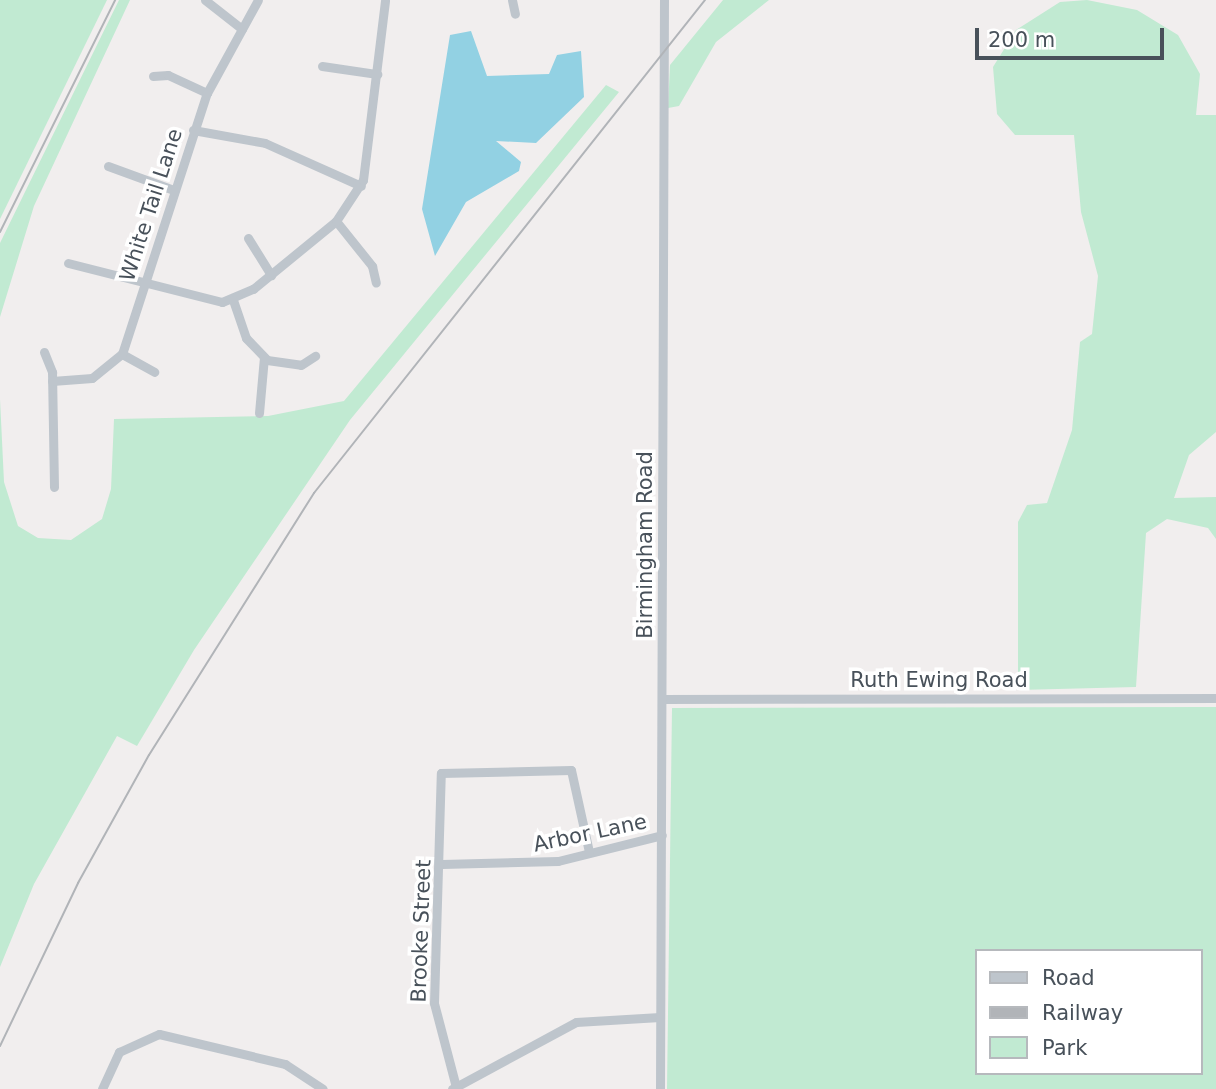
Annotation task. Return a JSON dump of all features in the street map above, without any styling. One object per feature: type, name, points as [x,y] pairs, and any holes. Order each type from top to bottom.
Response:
[{"type":"street","points":[[205,0],[242,29]]},
{"type":"street","name":"White Tail Lane","points":[[122,354],[171,189],[207,93],[258,0]]},
{"type":"street","points":[[68,264],[200,300],[233,300],[271,275],[336,221],[361,186],[385,0]]},
{"type":"street","points":[[512,0],[514,14]]},
{"type":"street","name":"Birmingham Road","points":[[660,1089],[664,0]]},
{"type":"street","points":[[321,66],[377,74]]},
{"type":"street","points":[[153,76],[168,75],[207,93]]},
{"type":"street","points":[[193,130],[274,146],[361,186]]},
{"type":"street","points":[[108,166],[171,189]]},
{"type":"street","points":[[336,221],[372,266],[376,283]]},
{"type":"street","points":[[248,238],[271,275]]},
{"type":"street","points":[[233,300],[246,338],[264,357],[301,365],[315,356]]},
{"type":"street","points":[[44,352],[52,381],[54,487]]},
{"type":"street","points":[[52,381],[92,379],[122,354],[154,372]]},
{"type":"street","points":[[258,413],[264,357]]},
{"type":"street","name":"Ruth Ewing Road","points":[[662,699],[1216,698]]},
{"type":"street","name":"Brooke Street","points":[[453,1088],[434,1003],[442,864],[441,773],[571,770],[589,852]]},
{"type":"street","name":"Arbor Lane","points":[[442,864],[518,866],[662,835]]},
{"type":"street","points":[[453,1088],[576,1022],[660,1017]]},
{"type":"street","points":[[102,1089],[119,1052],[159,1034],[285,1064],[323,1089]]},
{"type":"green space","points":[[0,0],[107,0],[0,219]]},
{"type":"green space","points":[[119,0],[130,0],[34,206],[0,317],[0,243]]},
{"type":"green space","points":[[723,0],[769,0],[716,42],[679,106],[668,108],[670,65]]},
{"type":"green space","points":[[1087,0],[1137,10],[1178,35],[1200,74],[1196,115],[1216,115],[1216,432],[1189,455],[1174,498],[1216,497],[1216,539],[1208,528],[1167,519],[1146,533],[1136,687],[1018,690],[1018,522],[1027,505],[1047,503],[1072,430],[1080,342],[1092,334],[1098,276],[1081,212],[1074,135],[1015,135],[997,114],[993,67],[1016,30],[1060,2]]},
{"type":"green space","points":[[606,85],[619,92],[350,420],[194,650],[137,746],[117,736],[34,884],[0,967],[0,399],[4,482],[18,526],[38,538],[71,540],[102,519],[111,489],[114,419],[268,416],[344,401]]},
{"type":"green space","points":[[1216,707],[1216,1089],[667,1089],[672,708]]},
{"type":"water","points":[[471,31],[487,76],[549,74],[557,55],[581,51],[584,97],[536,143],[496,141],[521,162],[519,171],[466,202],[435,256],[422,209],[450,35]]},
{"type":"railway","points":[[0,232],[115,0]]},
{"type":"railway","points":[[0,1046],[78,883],[149,755],[314,493],[705,0]]}]
